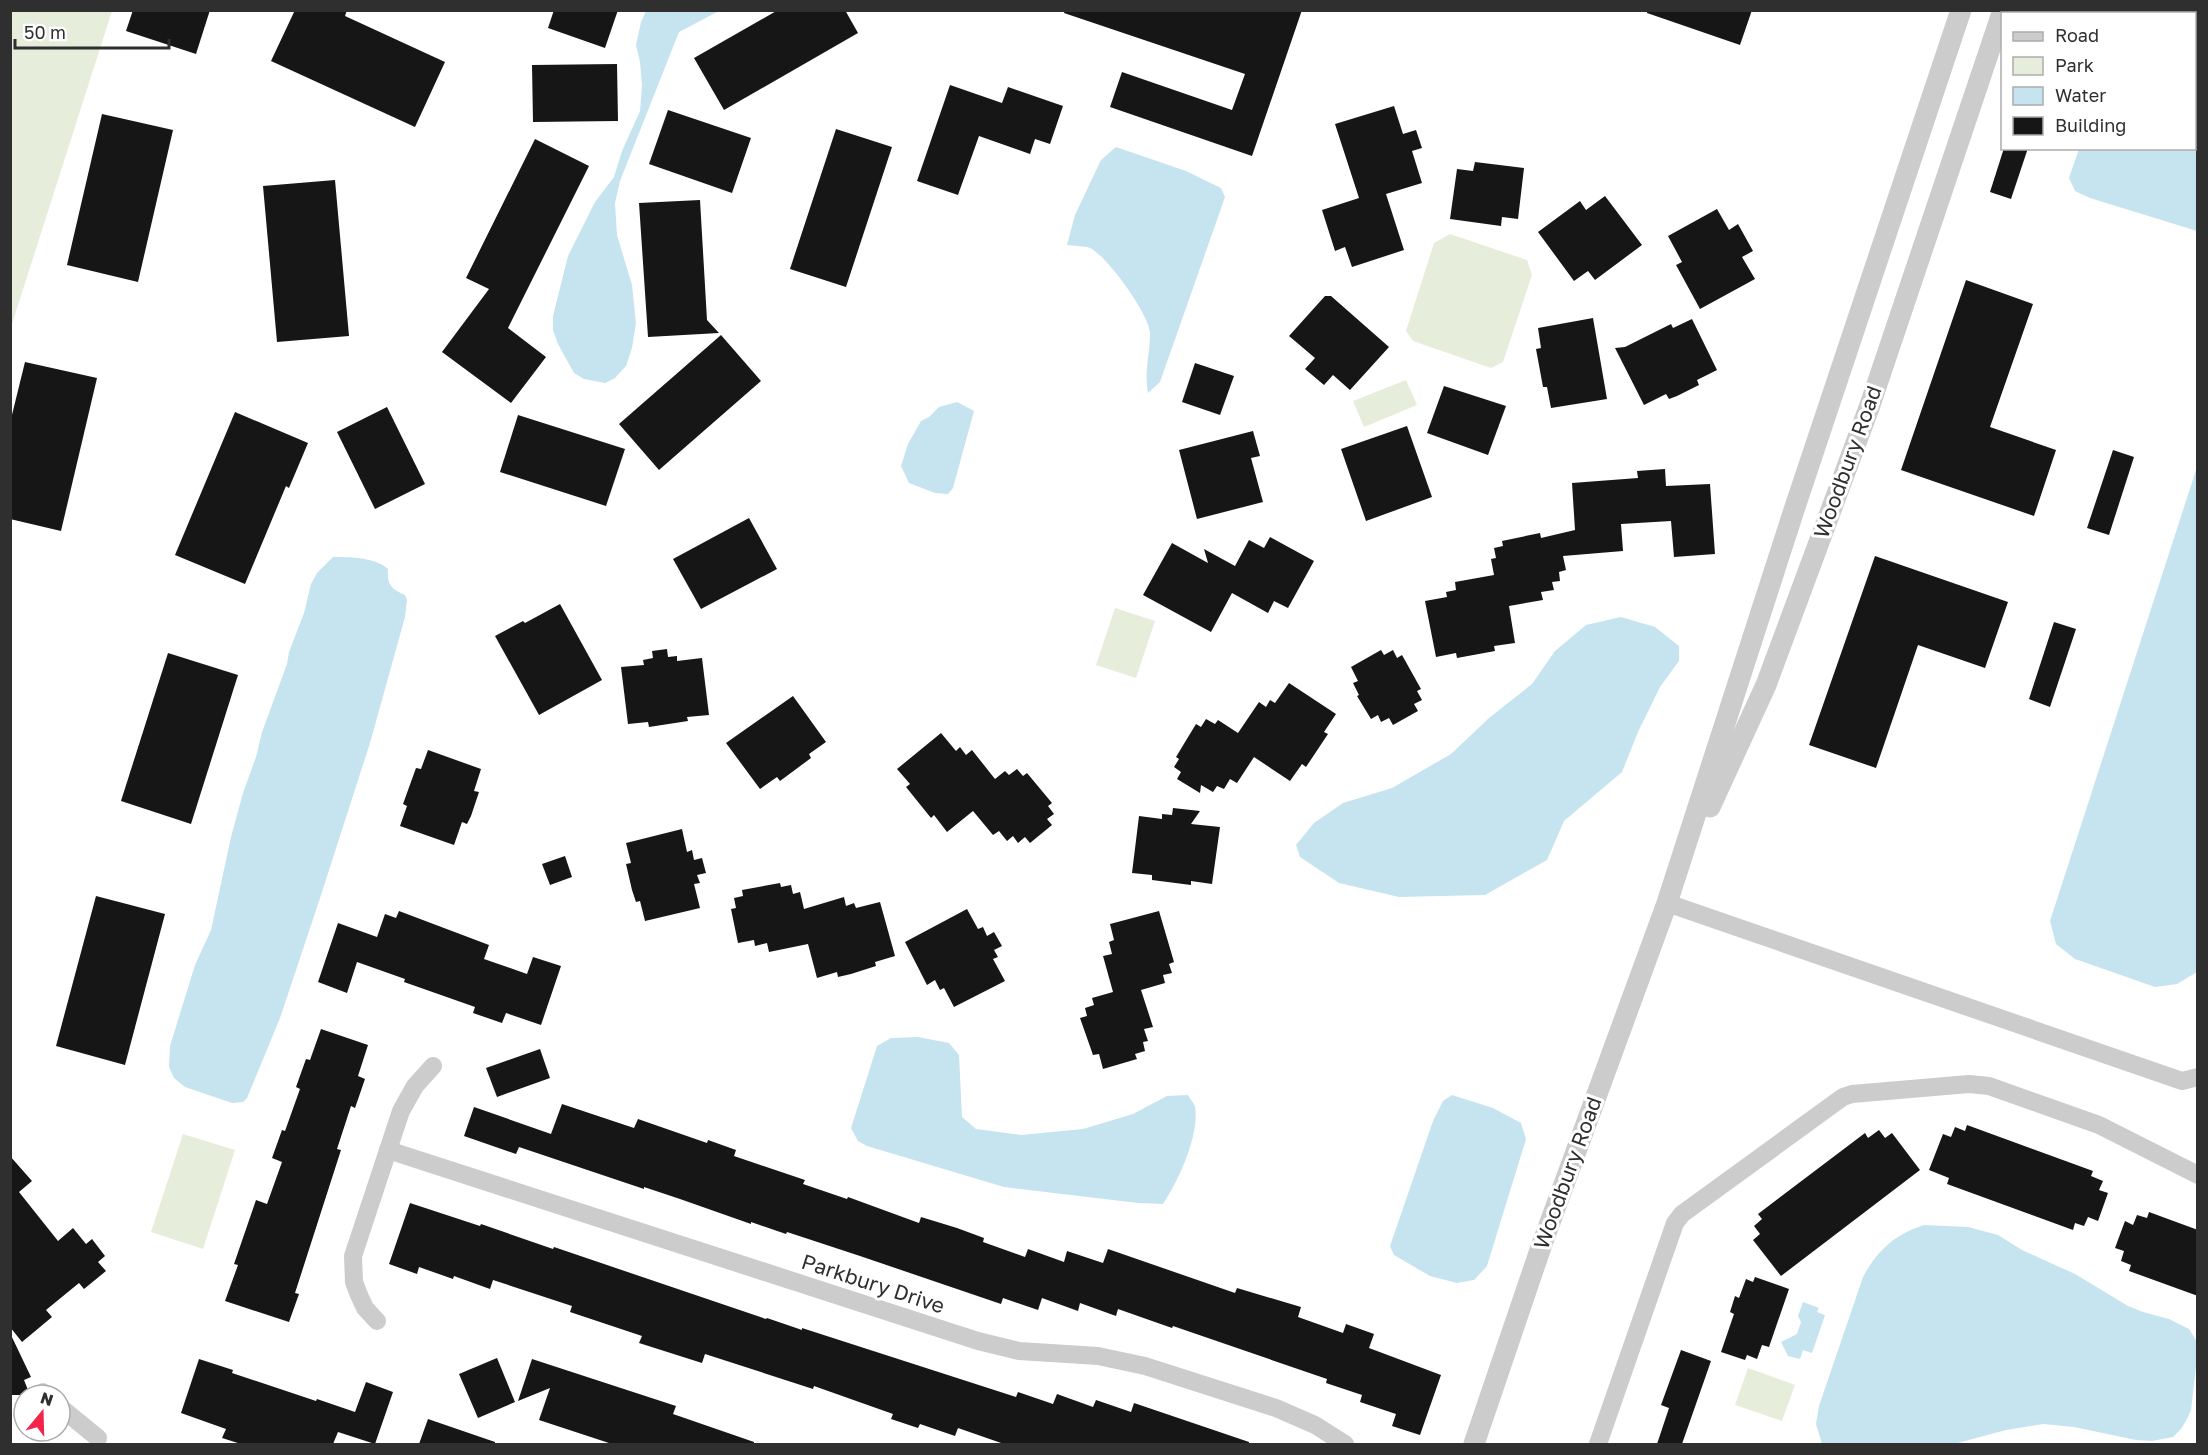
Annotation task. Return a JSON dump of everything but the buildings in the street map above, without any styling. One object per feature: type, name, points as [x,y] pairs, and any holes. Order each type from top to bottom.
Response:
[{"type":"street","name":"Woodbury Road","points":[[1474,1444],[1541,1246],[1667,903],[1794,510],[1961,10]]},
{"type":"street","name":"Woodbury Road","points":[[1667,903],[1766,685],[1870,405],[2001,16]]},
{"type":"street","points":[[1667,903],[2182,1081],[2198,1077]]},
{"type":"street","points":[[377,1321],[365,1308],[358,1295],[352,1268],[353,1256],[407,1098],[433,1066]]},
{"type":"street","points":[[1598,1444],[1675,1223],[1682,1214],[1843,1097],[1852,1094],[1969,1084],[1989,1086],[2099,1125],[2198,1175]]},
{"type":"street","name":"Parkbury Drive","points":[[388,1150],[978,1341],[1019,1351],[1098,1356],[1145,1366],[1285,1412],[1315,1425],[1345,1444]]},
{"type":"street","points":[[72,1417],[98,1438]]},
{"type":"green space","points":[[10,11],[112,11],[11,327]]},
{"type":"green space","points":[[1450,234],[1527,260],[1532,275],[1503,362],[1491,368],[1413,341],[1406,331],[1434,243]]},
{"type":"green space","points":[[1406,380],[1417,405],[1364,427],[1353,401]]},
{"type":"green space","points":[[1115,608],[1155,621],[1136,678],[1096,665]]},
{"type":"green space","points":[[183,1134],[235,1150],[203,1249],[151,1232]]},
{"type":"green space","points":[[1748,1368],[1795,1385],[1782,1421],[1735,1405]]},
{"type":"water","points":[[646,11],[719,11],[679,32],[620,181],[615,203],[617,235],[632,285],[636,323],[626,366],[615,378],[605,383],[584,379],[574,373],[558,344],[553,330],[553,316],[568,256],[595,202],[614,177],[622,151],[640,111],[642,85],[636,45]]},
{"type":"water","points":[[2196,106],[2197,231],[2090,198],[2075,191],[2069,178],[2079,150],[2196,150]]},
{"type":"water","points":[[1116,147],[1186,171],[1221,188],[1225,197],[1160,382],[1148,393],[1150,333],[1143,313],[1117,274],[1098,253],[1090,248],[1067,245],[1075,215],[1101,160]]},
{"type":"water","points":[[957,402],[974,411],[953,488],[948,494],[935,493],[909,483],[901,466],[908,444],[921,421],[939,407]]},
{"type":"water","points":[[2197,467],[2197,972],[2177,984],[2155,987],[2075,959],[2056,944],[2050,921]]},
{"type":"water","points":[[333,557],[369,560],[388,569],[391,586],[405,595],[407,600],[405,617],[370,743],[280,1018],[247,1098],[243,1102],[232,1103],[185,1087],[174,1078],[169,1067],[170,1046],[195,965],[211,930],[243,793],[304,613],[311,584],[317,573]]},
{"type":"water","points":[[1621,617],[1655,627],[1679,646],[1679,661],[1660,687],[1622,772],[1564,821],[1547,860],[1485,895],[1399,897],[1339,883],[1300,857],[1296,845],[1314,823],[1343,803],[1392,788],[1451,754],[1489,718],[1532,684],[1555,651],[1586,625]]},
{"type":"water","points":[[918,1037],[949,1043],[959,1055],[962,1117],[976,1129],[1021,1135],[1083,1129],[1133,1114],[1167,1096],[1188,1095],[1195,1107],[1196,1118],[1191,1144],[1181,1171],[1163,1204],[1004,1187],[867,1146],[858,1141],[851,1128],[877,1046],[891,1038]]},
{"type":"water","points":[[1452,1095],[1493,1108],[1521,1123],[1526,1139],[1487,1266],[1474,1280],[1457,1283],[1430,1276],[1394,1255],[1390,1246],[1433,1121],[1443,1101]]},
{"type":"water","points":[[1924,1225],[1968,1227],[1998,1235],[2022,1250],[2075,1274],[2128,1306],[2169,1319],[2189,1329],[2196,1340],[2197,1358],[2191,1410],[2181,1429],[2173,1437],[2152,1441],[2136,1440],[2074,1427],[2043,1424],[2006,1430],[1954,1444],[1822,1444],[1816,1424],[1819,1406],[1863,1277],[1874,1259],[1888,1245],[1904,1233]]},
{"type":"water","points":[[1803,1302],[1819,1308],[1817,1312],[1825,1315],[1812,1353],[1803,1350],[1800,1359],[1788,1356],[1781,1342],[1797,1334],[1801,1322],[1798,1316]]}]
